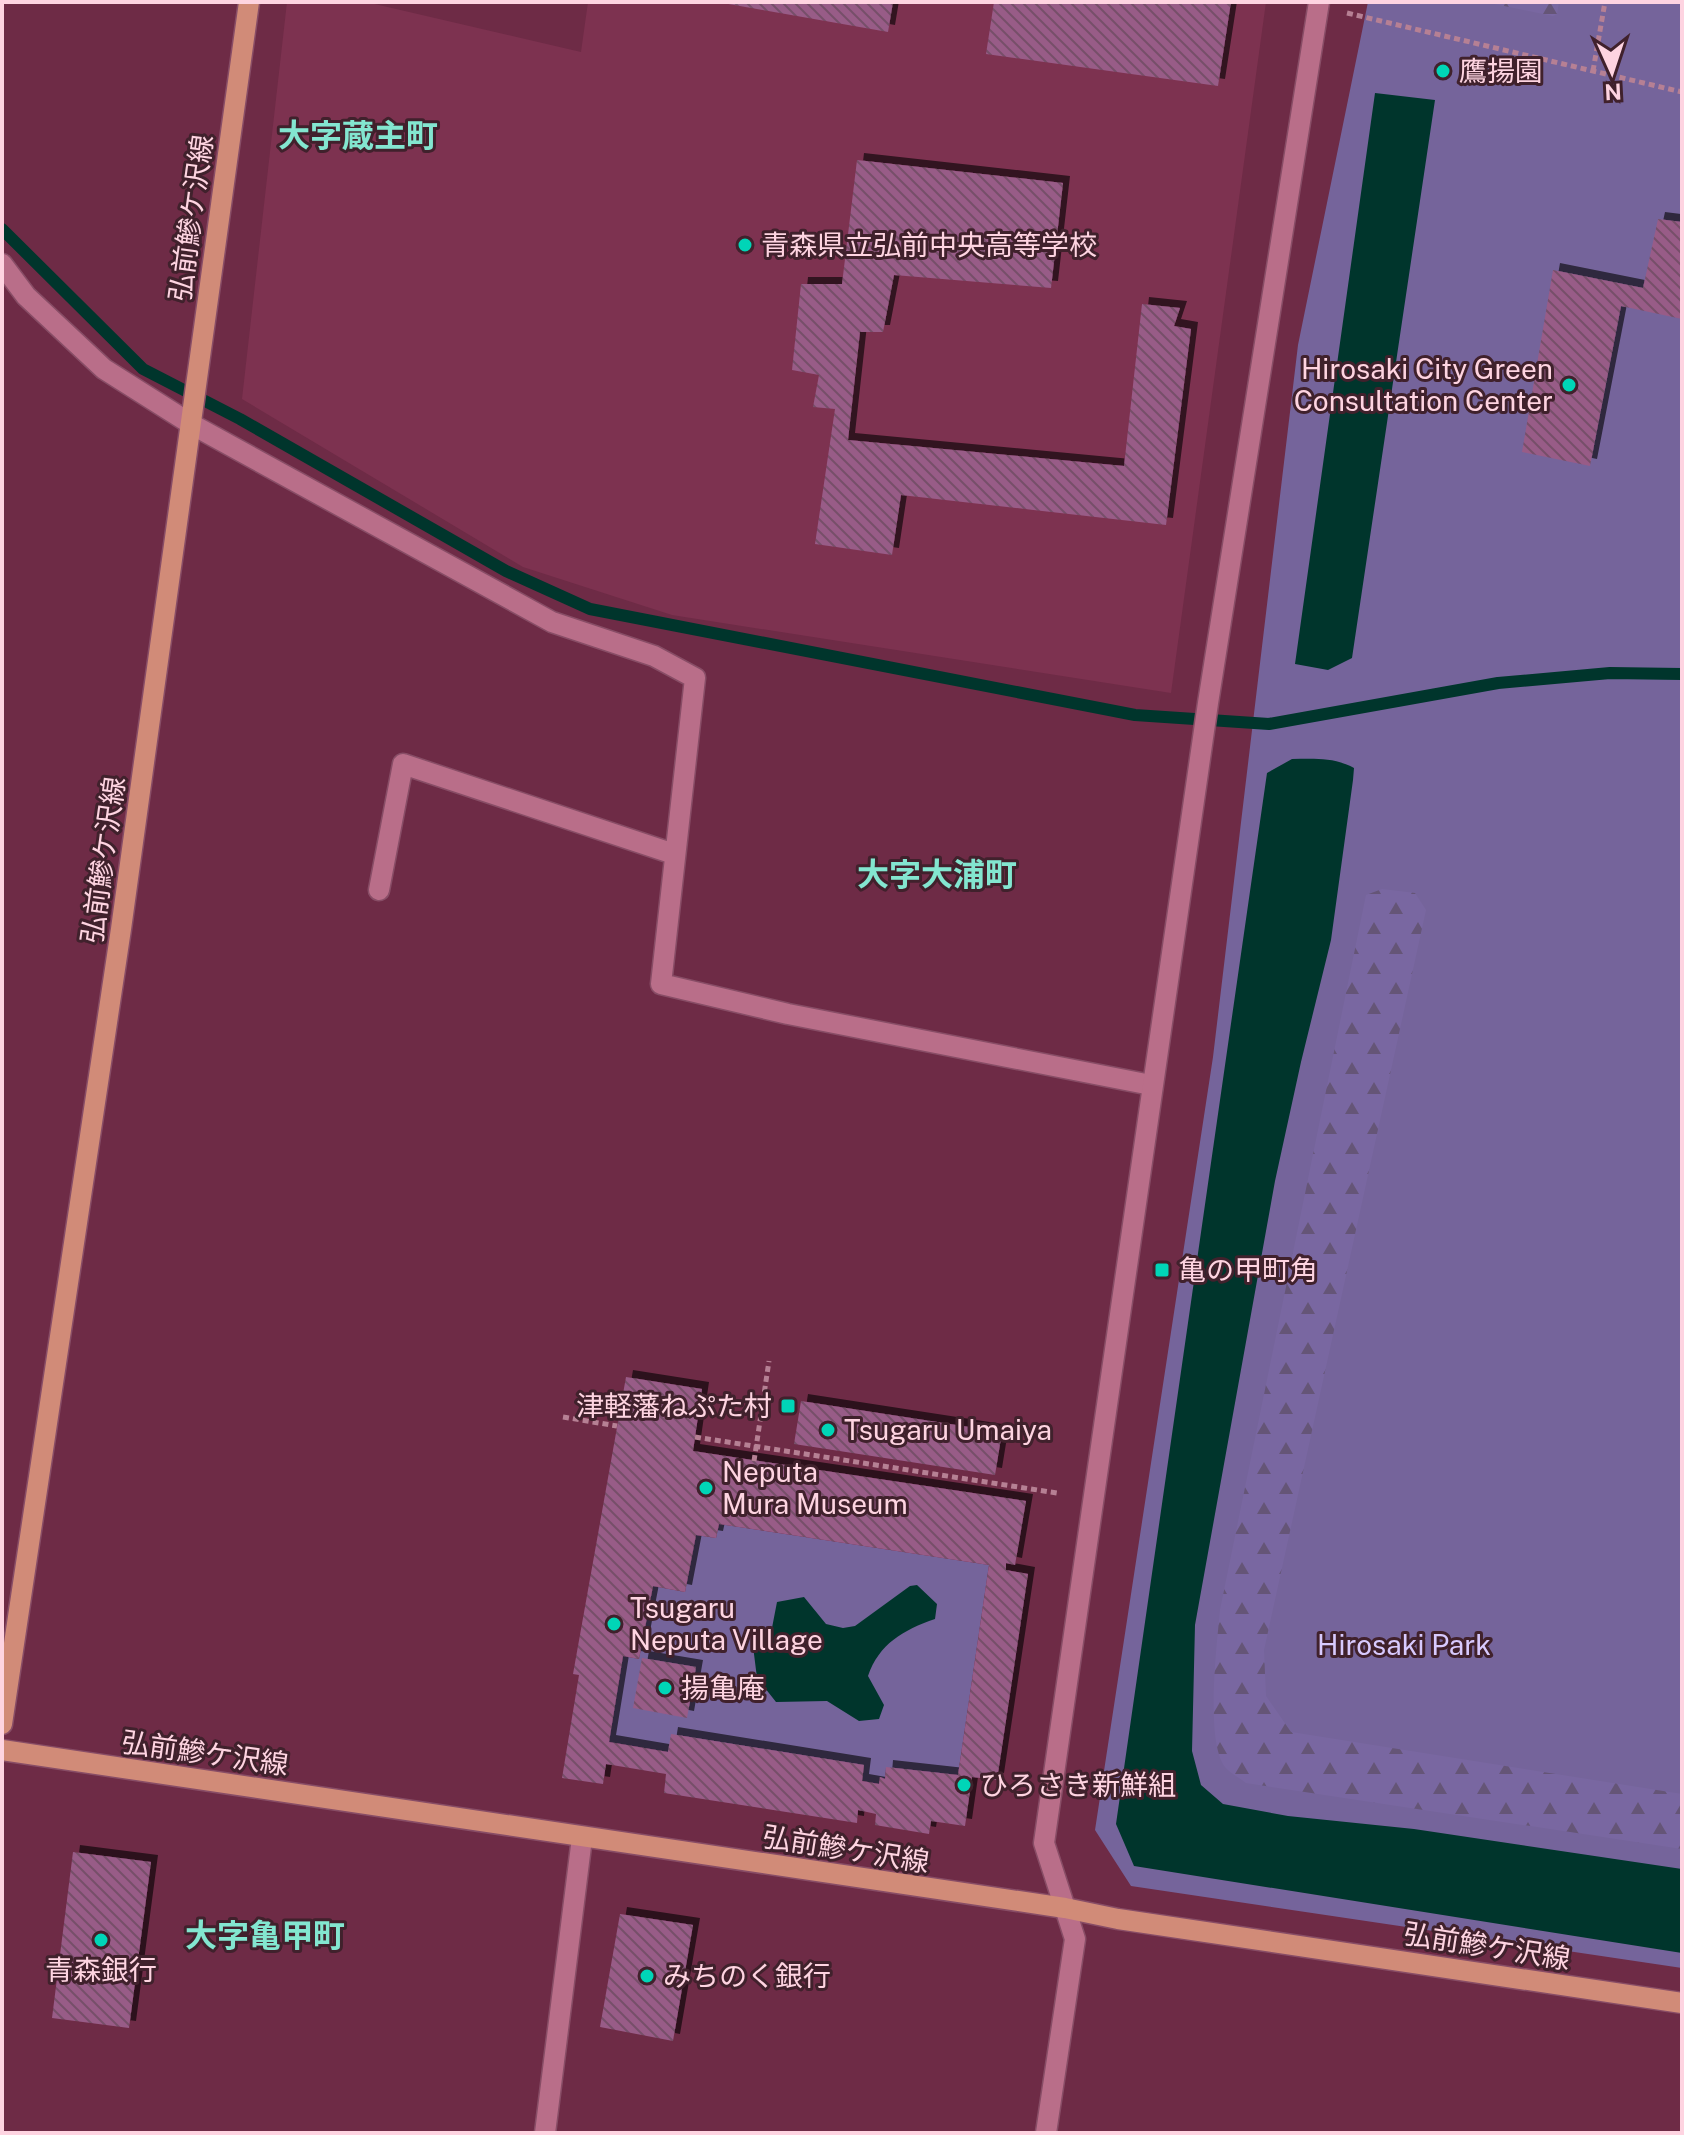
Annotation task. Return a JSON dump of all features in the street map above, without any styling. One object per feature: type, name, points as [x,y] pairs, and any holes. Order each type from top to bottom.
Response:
[{"type":"main road","name":"弘前鰺ケ沢線","points":[[2,1724],[121,929],[249,2]]},
{"type":"main road","name":"弘前鰺ケ沢線","points":[[2,1750],[1682,2003]]},
{"type":"street","points":[[1046,2133],[1075,1939],[1044,1843],[1208,703],[1319,4]]},
{"type":"street","points":[[2,264],[26,296],[104,369],[552,622],[654,656],[695,678],[661,984],[788,1014],[1151,1085]]},
{"type":"street","points":[[379,890],[403,764],[674,854]]},
{"type":"street","points":[[545,2133],[582,1838]]},
{"type":"path","points":[[1593,71],[1605,2]]},
{"type":"path","points":[[1319,4],[1682,92]]},
{"type":"path","points":[[754,1461],[769,1361]]},
{"type":"path","points":[[563,1417],[617,1426]]},
{"type":"path","points":[[695,1437],[1057,1493]]},
{"type":"shaded area","name":"青森県立弘前中央高等学校","points":[[287,2],[366,2],[581,52],[588,2],[1266,2],[1171,693],[672,615],[523,567],[242,399]]},
{"type":"shaded area","points":[[1375,93],[1435,100],[1352,658],[1328,670],[1295,664]]},
{"type":"shaded area","points":[[1292,759],[1324,759],[1346,764],[1354,768],[1353,780],[1331,940],[1275,1181],[1195,1625],[1192,1751],[1201,1785],[1223,1804],[1288,1816],[1414,1829],[1682,1869],[1682,1953],[1134,1866],[1116,1824],[1267,773]]},
{"type":"shaded area","points":[[917,1585],[937,1604],[935,1619],[894,1640],[873,1665],[868,1676],[884,1705],[879,1719],[859,1721],[827,1701],[776,1702],[757,1678],[753,1646],[771,1633],[777,1602],[804,1597],[826,1624],[843,1628],[855,1626],[910,1586]]},
{"type":"green space","name":"Hirosaki Park","points":[[1368,2],[1682,2],[1682,1968],[1131,1886],[1095,1830],[1213,1057],[1298,345]]},
{"type":"green space","points":[[1485,2],[1559,2],[1557,14],[1553,16]]},
{"type":"green space","points":[[1382,889],[1415,893],[1426,910],[1264,1650],[1266,1696],[1291,1732],[1682,1794],[1682,1849],[1246,1783],[1225,1767],[1219,1754],[1215,1736],[1214,1692],[1220,1610],[1366,895]]},
{"type":"green space","points":[[719,1524],[989,1565],[958,1775],[886,1768],[885,1779],[880,1778],[879,1784],[862,1781],[864,1765],[668,1752],[609,1742],[623,1656],[639,1659],[653,1586],[685,1592],[696,1535],[716,1538]]},
{"type":"building","points":[[717,2],[893,2],[888,32]]},
{"type":"building","points":[[994,2],[1231,2],[1218,86],[986,54]]},
{"type":"building","points":[[857,160],[1063,183],[1051,288],[894,275],[883,332],[860,332],[848,440],[1124,466],[1142,304],[1180,308],[1174,326],[1191,329],[1166,525],[901,495],[892,555],[815,544],[835,409],[813,407],[819,375],[792,370],[801,284],[842,284]]},
{"type":"building","name":"Hirosaki City Green Consultation Center","points":[[1658,219],[1682,222],[1682,319],[1621,306],[1590,466],[1522,452],[1553,270],[1643,288]]},
{"type":"building","name":"Tsugaru Neputa Village","points":[[626,1377],[702,1389],[693,1451],[1026,1501],[1015,1565],[1006,1563],[1006,1570],[1028,1574],[997,1780],[972,1777],[965,1826],[931,1821],[929,1834],[875,1825],[876,1814],[858,1810],[857,1823],[664,1793],[666,1774],[606,1764],[603,1784],[562,1778],[579,1675],[573,1674]],"holes":[[[719,1524],[989,1565],[958,1775],[886,1767],[885,1779],[880,1777],[879,1784],[862,1781],[864,1765],[671,1734],[668,1752],[609,1742],[623,1656],[639,1659],[653,1586],[685,1592],[696,1535],[716,1538]]]},
{"type":"building","points":[[801,1401],[1002,1432],[995,1475],[794,1444]]},
{"type":"building","name":"揚亀庵","points":[[642,1658],[696,1667],[687,1718],[633,1708]]},
{"type":"building","name":"青森銀行","points":[[73,1852],[151,1862],[129,2028],[52,2018]]},
{"type":"building","name":"みちのく銀行","points":[[620,1914],[693,1925],[673,2041],[600,2027]]},
{"type":"waterway","points":[[2,229],[143,369],[240,419],[506,571],[590,609],[1135,715],[1269,724],[1498,683],[1610,673],[1682,674]]},
{"type":"place","name":"鷹揚園","points":[[1443,71]]},
{"type":"place","name":"青森県立弘前中央高等学校","points":[[745,245]]},
{"type":"place","name":"Hirosaki City Green Consultation Center","points":[[1569,385]]},
{"type":"place","name":"亀の甲町角","points":[[1162,1270]]},
{"type":"place","name":"津軽藩ねぷた村","points":[[788,1406]]},
{"type":"place","name":"Tsugaru Umaiya","points":[[828,1430]]},
{"type":"place","name":"Neputa Mura Museum","points":[[706,1488]]},
{"type":"place","name":"Tsugaru Neputa Village","points":[[614,1624]]},
{"type":"place","name":"揚亀庵","points":[[665,1688]]},
{"type":"place","name":"ひろさき新鮮組","points":[[964,1785]]},
{"type":"place","name":"青森銀行","points":[[101,1940]]},
{"type":"place","name":"みちのく銀行","points":[[647,1976]]},
{"type":"district","name":"大字蔵主町","points":[[358,136]]},
{"type":"district","name":"大字大浦町","points":[[937,875]]},
{"type":"district","name":"大字亀甲町","points":[[265,1936]]}]
